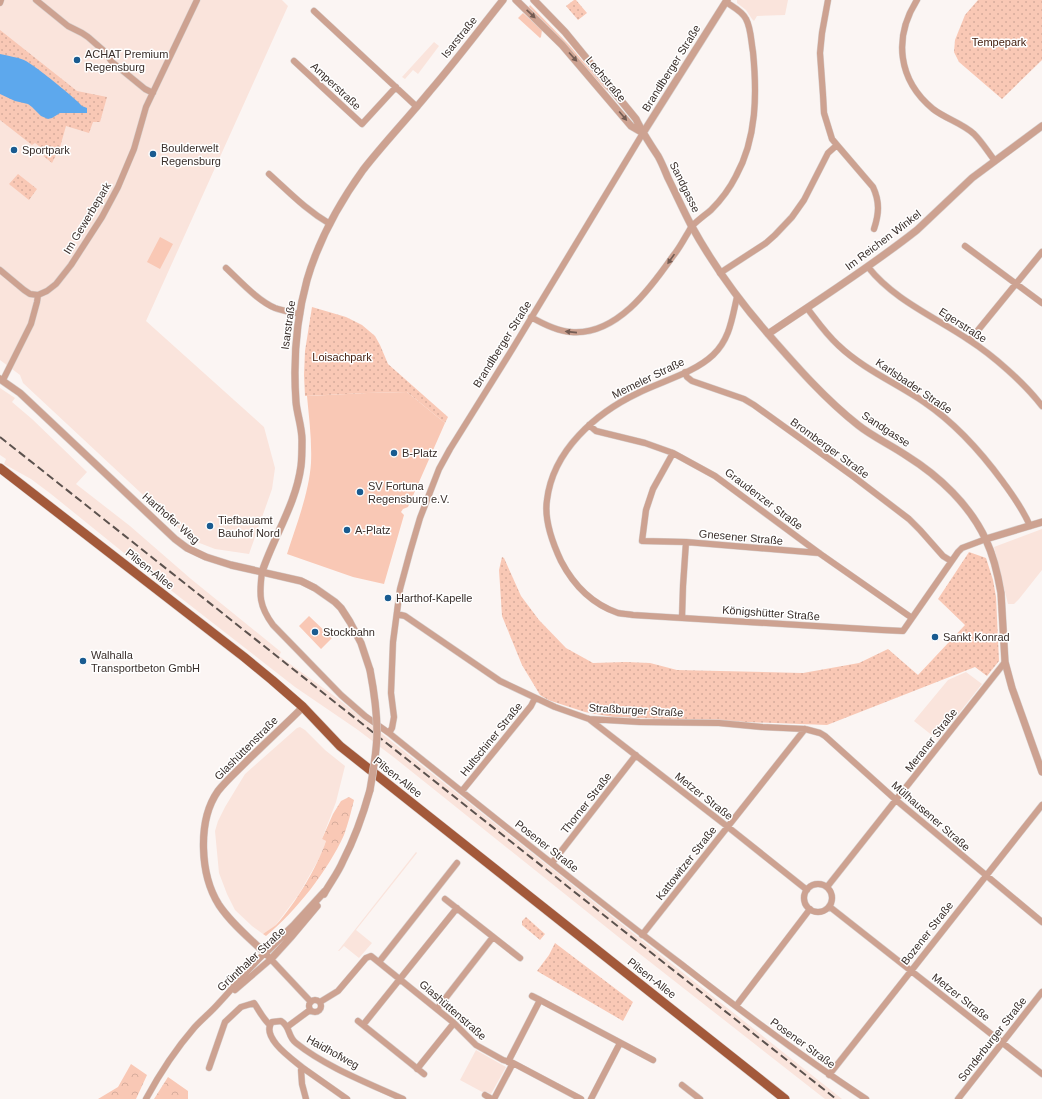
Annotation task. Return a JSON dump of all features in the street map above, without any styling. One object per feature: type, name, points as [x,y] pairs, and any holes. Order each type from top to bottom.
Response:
[{"type":"main road","name":"Pilsen-Allee","points":[[0,468],[244,656],[303,707],[340,746],[786,1099]]},
{"type":"street","points":[[36,0],[68,26],[88,37],[104,51],[112,62],[145,89],[153,93]]},
{"type":"street","name":"Im Gewerbepark","points":[[38,295],[47,291],[60,280],[102,217],[118,187],[137,140],[145,112],[153,93],[197,0]]},
{"type":"street","name":"Isarstraße","points":[[262,572],[266,559],[297,487],[301,466],[302,440],[296,403],[295,344],[300,314],[314,258],[330,224],[363,171],[392,134],[417,107],[503,0]]},
{"type":"street","name":"Lechstraße","points":[[516,0],[562,45],[631,126],[643,133]]},
{"type":"street","name":"Lechstraße","points":[[534,0],[566,32],[636,119],[643,133]]},
{"type":"street","points":[[828,0],[820,53],[824,113],[832,138],[837,146],[873,187],[877,194],[879,209],[874,229]]},
{"type":"street","points":[[916,0],[907,17],[901,41],[901,54],[908,78],[914,88],[933,109],[975,134],[994,161]]},
{"type":"street","points":[[531,318],[559,330],[570,332],[579,332],[598,328],[617,319],[627,311],[652,285],[692,226],[712,209],[726,192],[736,176],[748,148],[754,120],[755,96],[753,58],[748,22],[741,12],[726,1]]},
{"type":"street","name":"Brandlberger Straße","points":[[389,733],[392,728],[394,717],[391,693],[393,642],[400,589],[420,518],[439,469],[643,133],[726,1]]},
{"type":"street","points":[[314,11],[417,107]]},
{"type":"street","name":"Amperstraße","points":[[294,61],[362,124],[396,87]]},
{"type":"street","name":"Im Reichen Winkel","points":[[768,334],[868,267],[917,230],[963,186],[1042,126]]},
{"type":"street","name":"Sandgasse","points":[[643,133],[658,156],[692,226],[720,273],[737,297],[768,334],[820,391],[857,424],[874,437],[921,465],[947,487],[966,508],[986,539],[992,555],[1001,593],[1005,662],[1012,688],[1042,772]]},
{"type":"street","points":[[720,273],[766,243],[787,223],[804,200],[828,154],[837,146]]},
{"type":"street","points":[[269,174],[305,208],[330,224]]},
{"type":"street","points":[[965,246],[1042,303]]},
{"type":"street","points":[[970,340],[1042,252]]},
{"type":"street","name":"Egerstraße","points":[[868,267],[875,277],[898,295],[985,351],[1015,378],[1042,406]]},
{"type":"street","points":[[226,268],[268,305],[283,311],[300,314]]},
{"type":"street","points":[[0,270],[30,294],[38,295],[31,324],[1,380]]},
{"type":"street","name":"Memeler Straße","points":[[638,616],[619,613],[604,607],[592,600],[571,578],[557,552],[552,536],[547,513],[547,500],[550,485],[556,469],[574,441],[589,425],[608,409],[644,390],[706,361],[720,348],[730,328],[737,297]]},
{"type":"street","name":"Karlsbader Straße","points":[[807,308],[824,331],[839,346],[870,369],[924,403],[956,428],[1000,476],[1025,513],[1030,526]]},
{"type":"street","name":"Bromberger Straße","points":[[685,372],[692,381],[744,399],[754,405],[854,477],[909,519],[943,556],[951,561]]},
{"type":"street","name":"Harthofer Weg","points":[[1,380],[20,393],[175,539],[187,548],[206,557],[231,565],[301,582],[315,588],[341,608],[357,636],[366,656],[374,688],[377,732],[375,761],[370,790]]},
{"type":"street","name":"Graudenzer Straße","points":[[589,425],[596,431],[646,443],[673,453],[716,476],[819,553],[912,618]]},
{"type":"street","name":"Gnesener Straße","points":[[673,453],[653,488],[646,510],[642,541],[686,542],[819,553]]},
{"type":"street","points":[[912,618],[951,561],[962,548],[1042,522]]},
{"type":"street","points":[[682,618],[686,542]]},
{"type":"street","name":"Posener Straße","points":[[262,572],[260,598],[267,617],[341,695],[365,716],[389,733],[642,935],[829,1075],[866,1099]]},
{"type":"street","name":"Straßburger Straße","points":[[396,614],[405,616],[500,681],[534,698],[589,719],[640,722],[719,723],[806,729]]},
{"type":"street","name":"Königshütter Straße","points":[[638,616],[903,631],[912,618]]},
{"type":"street","name":"Meraner Straße","points":[[827,887],[1005,662]]},
{"type":"street","name":"Hultschiner Straße","points":[[462,791],[531,706],[534,698]]},
{"type":"street","name":"Glashüttenstraße","points":[[268,956],[229,918],[212,892],[206,870],[204,840],[205,822],[207,812],[212,801],[225,783],[303,707]]},
{"type":"street","name":"Metzer Straße","points":[[589,719],[807,890]]},
{"type":"street","name":"Mülhausener Straße","points":[[806,729],[825,736],[896,800],[1042,922]]},
{"type":"street","name":"Kattowitzer Straße","points":[[642,935],[806,729]]},
{"type":"street","name":"Thorner Straße","points":[[552,863],[636,755]]},
{"type":"street","name":"Grünthaler Straße","points":[[146,1099],[164,1067],[195,1027],[268,956],[283,947],[316,908],[343,862],[356,832],[370,790]]},
{"type":"street","name":"Bozener Straße","points":[[829,1075],[1042,805]]},
{"type":"street","points":[[379,962],[457,863]]},
{"type":"street","points":[[819,884],[827,887],[832,894],[830,907],[822,912],[810,909],[804,898],[810,886],[819,884]]},
{"type":"street","points":[[445,898],[520,958]]},
{"type":"street","name":"Metzer Straße","points":[[830,907],[1042,1074]]},
{"type":"street","points":[[424,1074],[361,1023],[400,980],[457,908]]},
{"type":"street","points":[[736,1006],[810,909]]},
{"type":"street","points":[[437,1009],[493,937]]},
{"type":"street","points":[[268,956],[311,1002]]},
{"type":"street","name":"Glashüttenstraße","points":[[320,1002],[338,991],[366,958],[371,956],[454,1023],[476,1045],[582,1099]]},
{"type":"street","name":"Sonderburger Straße","points":[[958,1099],[1042,992]]},
{"type":"street","points":[[532,996],[653,1060]]},
{"type":"street","points":[[310,1010],[314,1012],[321,1008],[320,1002],[316,1000],[311,1002]]},
{"type":"street","points":[[485,1096],[493,1099],[540,1000]]},
{"type":"street","points":[[310,1010],[309,1005],[311,1002]]},
{"type":"street","points":[[209,1068],[224,1022],[241,1007],[254,1003],[265,1021],[270,1025]]},
{"type":"street","points":[[310,1010],[288,1027],[281,1020],[272,1022],[269,1028],[270,1035],[274,1042],[303,1068],[346,1099]]},
{"type":"street","points":[[417,1069],[454,1023]]},
{"type":"street","name":"Haidhofweg","points":[[288,1027],[294,1042],[308,1052],[339,1069],[403,1099]]},
{"type":"street","points":[[591,1099],[620,1043]]},
{"type":"street","points":[[303,1068],[301,1070],[302,1084],[306,1099]]},
{"type":"street","points":[[682,1084],[698,1099]]},
{"type":"shaded area","points":[[0,0],[282,0],[288,6],[146,321],[264,427],[275,468],[272,489],[249,554],[215,549],[197,542],[186,535],[23,383],[20,375],[0,360]]},
{"type":"shaded area","points":[[737,0],[788,0],[785,15],[757,16],[754,21],[746,10],[737,3]]},
{"type":"shaded area","points":[[434,42],[439,46],[418,74],[413,70],[405,79],[402,77]]},
{"type":"shaded area","points":[[0,388],[15,398],[12,402],[32,419],[87,472],[76,484],[130,526],[191,579],[281,652],[279,656],[337,698],[842,1099],[825,1099],[631,947],[396,759],[358,730],[295,687],[150,574],[51,494],[31,479],[4,464],[6,459],[0,455]]},
{"type":"shaded area","points":[[1042,529],[1042,570],[1014,604],[1008,604],[994,547]]},
{"type":"shaded area","points":[[966,672],[982,684],[938,740],[914,721],[948,680]]},
{"type":"shaded area","points":[[300,727],[345,766],[336,802],[322,839],[326,841],[321,855],[299,894],[275,926],[263,934],[235,910],[227,894],[219,873],[215,831],[225,807],[245,774]]},
{"type":"shaded area","points":[[416,852],[417,853],[356,930],[372,943],[359,958],[344,946],[338,951]]},
{"type":"shaded area","points":[[476,1050],[506,1067],[491,1094],[487,1092],[486,1094],[460,1080]]},
{"type":"green space","points":[[576,0],[587,13],[578,20],[566,6]]},
{"type":"green space","name":"Tempepark","points":[[978,0],[1042,0],[1042,60],[1002,99],[959,62],[954,52],[955,40],[965,15]]},
{"type":"green space","points":[[530,5],[570,46],[609,92],[529,7]]},
{"type":"green space","points":[[523,13],[542,30],[540,38],[518,18]]},
{"type":"green space","points":[[0,30],[77,91],[107,97],[100,122],[93,122],[89,133],[66,126],[60,147],[52,163],[36,150],[39,146],[35,143],[32,145],[0,120]]},
{"type":"green space","points":[[18,174],[37,189],[29,200],[9,184]]},
{"type":"green space","points":[[160,237],[173,244],[160,269],[147,262]]},
{"type":"green space","name":"Loisachpark","points":[[312,307],[346,317],[362,325],[375,336],[388,364],[448,417],[445,423],[407,392],[305,396],[305,351]]},
{"type":"green space","name":"SV Fortuna Regensburg e.V.","points":[[407,392],[445,423],[408,507],[403,509],[401,512],[404,515],[384,584],[353,577],[287,554],[302,509],[310,474],[311,446],[307,396]]},
{"type":"green space","points":[[969,552],[986,558],[993,580],[996,597],[999,661],[987,676],[975,667],[827,725],[613,717],[585,712],[548,700],[540,695],[522,665],[502,616],[499,570],[502,557],[504,558],[521,596],[539,620],[566,648],[593,663],[650,663],[677,670],[803,673],[859,663],[888,649],[918,675],[965,625],[938,599]]},
{"type":"green space","name":"Stockbahn","points":[[309,616],[332,638],[321,649],[299,626]]},
{"type":"green space","points":[[349,797],[354,800],[347,827],[329,863],[300,902],[278,926],[266,936],[263,934],[276,925],[291,907],[305,885],[322,852],[326,841],[322,839],[333,814],[341,801]]},
{"type":"green space","points":[[526,917],[545,934],[540,940],[522,925],[522,921]]},
{"type":"green space","points":[[555,943],[633,1002],[623,1021],[537,971],[549,955]]},
{"type":"green space","points":[[131,1064],[147,1075],[136,1099],[98,1099],[118,1087]]},
{"type":"green space","points":[[168,1077],[188,1091],[188,1099],[154,1099]]},
{"type":"water","points":[[0,54],[18,58],[29,63],[55,82],[82,106],[87,108],[87,113],[60,113],[48,119],[41,116],[28,104],[15,101],[0,94]]},
{"type":"railway","points":[[0,437],[836,1099]]},
{"type":"place","name":"ACHAT Premium Regensburg","points":[[77,60]]},
{"type":"place","name":"Sportpark","points":[[14,150]]},
{"type":"place","name":"Boulderwelt Regensburg","points":[[153,154]]},
{"type":"place","name":"B-Platz","points":[[394,453]]},
{"type":"place","name":"SV Fortuna Regensburg e.V.","points":[[360,492]]},
{"type":"place","name":"Tiefbauamt Bauhof Nord","points":[[210,526]]},
{"type":"place","name":"A-Platz","points":[[347,530]]},
{"type":"place","name":"Harthof-Kapelle","points":[[388,598]]},
{"type":"place","name":"Stockbahn","points":[[315,632]]},
{"type":"place","name":"Sankt Konrad","points":[[935,637]]},
{"type":"place","name":"Walhalla Transportbeton GmbH","points":[[83,661]]}]
